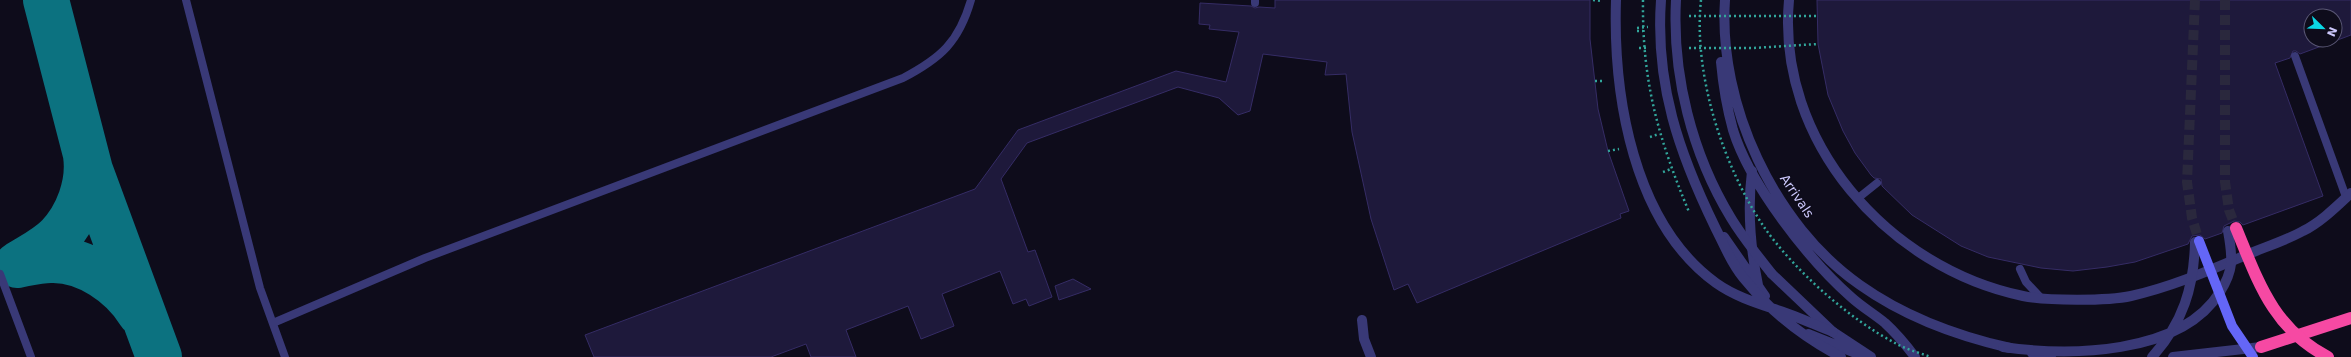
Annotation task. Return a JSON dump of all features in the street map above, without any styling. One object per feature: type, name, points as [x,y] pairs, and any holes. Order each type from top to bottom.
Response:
[{"type":"highway","points":[[2232,230],[2258,282],[2282,322],[2299,339],[2328,357]]},
{"type":"highway","points":[[2260,347],[2351,318]]},
{"type":"street","points":[[1616,0],[1618,58],[1628,134],[1638,168],[1650,199],[1666,228],[1691,260],[1717,283],[1755,303],[1833,332]]},
{"type":"street","points":[[1662,0],[1665,68],[1678,134],[1696,181],[1722,234],[1759,289],[1778,313],[1830,357]]},
{"type":"street","points":[[1662,0],[1660,30],[1663,72],[1676,137],[1702,200],[1722,241],[1746,282],[1767,304],[1793,328],[1841,357]]},
{"type":"street","points":[[1676,0],[1677,52],[1682,89],[1692,127],[1707,173],[1731,218],[1772,274],[1833,332],[1871,357]]},
{"type":"street","points":[[1721,0],[1719,32],[1722,83],[1734,131],[1752,171],[1808,254],[1852,298],[1885,324],[1915,357]]},
{"type":"street","name":"Arrivals","points":[[1725,0],[1727,65],[1739,115],[1764,170],[1790,212],[1832,262],[1859,284],[1910,315],[1954,333],[2003,347]]},
{"type":"street","points":[[1789,0],[1790,55],[1798,93],[1806,115],[1830,165],[1857,199],[1902,241],[1938,264],[1985,285],[2024,297],[2066,299],[2128,297],[2173,285],[2304,231],[2349,195]]},
{"type":"street","points":[[1752,171],[1748,200],[1748,232],[1759,289]]},
{"type":"street","points":[[2003,347],[2052,352],[2081,351],[2133,344],[2163,335],[2185,326],[2201,315],[2213,302],[2228,276],[2231,264],[2232,230]]},
{"type":"street","points":[[2152,357],[2165,342],[2178,323],[2187,302],[2197,242],[2232,326],[2253,357]]},
{"type":"street","points":[[1362,320],[1364,339],[1371,357]]},
{"type":"street","points":[[1798,330],[1867,357]]},
{"type":"street","points":[[2003,347],[2051,357]]},
{"type":"street","points":[[2173,357],[2260,347]]},
{"type":"street","points":[[2234,357],[2260,347]]},
{"type":"lane","points":[[186,0],[260,288],[285,357]]},
{"type":"lane","points":[[273,323],[425,258],[903,78],[928,65],[942,54],[957,37],[967,16],[971,0]]},
{"type":"lane","points":[[2295,56],[2349,195]]},
{"type":"lane","points":[[1857,199],[1877,183]]},
{"type":"lane","points":[[2020,269],[2026,282],[2041,298]]},
{"type":"lane","points":[[0,274],[31,357]]},
{"type":"path","points":[[1592,0],[1602,1]]},
{"type":"path","points":[[1701,0],[1700,42],[1708,96],[1739,182],[1765,227],[1791,261],[1823,291],[1862,321],[1898,345],[1931,357]]},
{"type":"path","points":[[1639,16],[1647,16]]},
{"type":"path","points":[[1685,16],[1817,16]]},
{"type":"path","points":[[1643,31],[1637,29],[1650,27]]},
{"type":"path","points":[[1684,48],[1753,48],[1818,44]]},
{"type":"path","points":[[1639,48],[1654,48]]},
{"type":"path","points":[[1595,81],[1604,81]]},
{"type":"path","points":[[1650,137],[1662,134]]},
{"type":"path","points":[[1608,151],[1625,146]]},
{"type":"path","points":[[1663,172],[1672,169]]},
{"type":"building","points":[[1275,0],[1590,0],[1590,39],[1598,109],[1608,151],[1629,211],[1620,214],[1621,218],[1417,303],[1408,284],[1394,290],[1371,219],[1352,132],[1346,74],[1325,75],[1327,62],[1263,54],[1250,111],[1238,115],[1219,98],[1178,87],[1027,143],[1001,179],[1028,252],[1035,250],[1052,297],[1029,306],[1026,299],[1013,304],[1000,271],[942,294],[954,326],[921,339],[908,306],[846,330],[856,357],[811,357],[806,344],[771,357],[594,357],[585,335],[975,189],[1018,130],[1176,71],[1226,82],[1239,32],[1209,29],[1210,25],[1199,24],[1200,3],[1251,6],[1255,8],[1275,8]]},
{"type":"building","points":[[1817,0],[2351,0],[2351,35],[2343,38],[2343,8],[2303,8],[2303,48],[2316,48],[2300,54],[2293,51],[2290,58],[2275,63],[2323,196],[2243,225],[2240,222],[2234,221],[2224,226],[2222,233],[2205,239],[2200,235],[2192,236],[2188,244],[2135,262],[2073,271],[2041,268],[1988,257],[1961,246],[1912,215],[1882,186],[1881,179],[1874,178],[1871,175],[1855,153],[1843,131],[1828,95],[1818,44]]},
{"type":"building","points":[[1073,279],[1091,289],[1059,300],[1055,286]]},
{"type":"taxiway","points":[[46,0],[90,170],[159,357]]},
{"type":"taxiway","points":[[86,155],[86,177],[81,199],[65,229],[58,237],[43,249],[17,265],[51,260],[64,261],[90,269],[113,283],[123,292],[140,313]]},
{"type":"tunnel","points":[[2195,0],[2187,182],[2192,218],[2199,241]]},
{"type":"tunnel","points":[[2225,0],[2225,182],[2229,210],[2236,228]]}]
